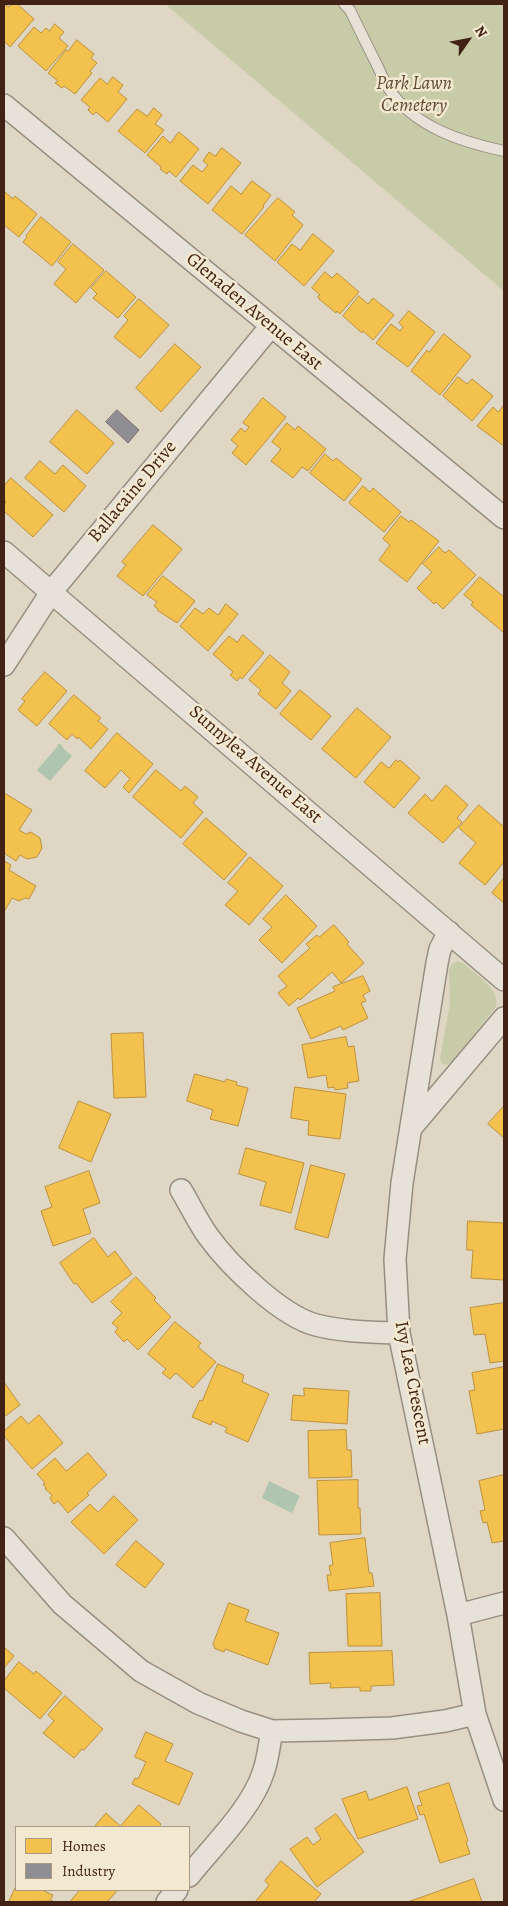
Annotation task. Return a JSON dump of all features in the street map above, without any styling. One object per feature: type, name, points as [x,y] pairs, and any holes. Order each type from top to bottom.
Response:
[{"type":"street","name":"Glenaden Avenue East","points":[[4,105],[504,518]]},
{"type":"street","name":"Ballacaine Drive","points":[[4,665],[52,591],[271,326]]},
{"type":"street","name":"Sunnylea Avenue East","points":[[4,552],[52,591],[504,980]]},
{"type":"street","name":"Ivy Lea Crescent","points":[[449,932],[440,950],[402,1183],[395,1259],[399,1333],[458,1615],[475,1714],[504,1800]]},
{"type":"street","points":[[410,1128],[504,1018]]},
{"type":"street","points":[[181,1190],[207,1235],[226,1258],[263,1292],[292,1314],[317,1326],[345,1331],[399,1333]]},
{"type":"street","points":[[4,1538],[62,1604],[141,1671],[198,1703],[241,1721],[272,1732],[392,1728],[445,1721],[475,1714]]},
{"type":"street","points":[[458,1615],[504,1603]]},
{"type":"street","points":[[190,1875],[236,1819],[255,1790],[263,1775],[272,1732]]},
{"type":"street","points":[[167,1902],[176,1891]]},
{"type":"lane","points":[[344,4],[350,10],[389,89],[402,105],[418,119],[437,130],[456,138],[504,151]]},
{"type":"green space","name":"Park Lawn Cemetery","points":[[165,4],[504,4],[504,291]]},
{"type":"green space","points":[[457,961],[463,963],[486,982],[497,1000],[496,1007],[452,1062],[446,1065],[441,1063],[440,1058],[450,1004],[449,970],[452,964]]},
{"type":"shaded area","points":[[58,744],[61,744],[72,756],[50,781],[37,770]]},
{"type":"shaded area","points":[[269,1481],[300,1496],[292,1513],[262,1498]]},
{"type":"building: Homes","points":[[4,4],[9,7],[12,4],[17,4],[34,19],[10,47],[4,41]]},
{"type":"building: Homes","points":[[55,24],[64,32],[59,38],[68,46],[46,71],[18,46],[34,27],[41,33],[46,28],[49,31]]},
{"type":"building: Homes","points":[[77,40],[94,54],[91,58],[97,63],[90,71],[92,73],[75,94],[64,86],[62,88],[55,83],[58,81],[48,73],[66,50],[68,51]]},
{"type":"building: Homes","points":[[113,77],[123,85],[118,92],[127,99],[108,122],[96,112],[93,115],[88,110],[90,107],[81,100],[100,78],[107,84]]},
{"type":"building: Homes","points":[[154,108],[162,115],[155,124],[164,130],[145,153],[118,131],[137,109],[147,116]]},
{"type":"building: Homes","points":[[179,132],[199,149],[176,177],[169,171],[167,174],[160,169],[161,167],[147,155],[163,136],[170,143]]},
{"type":"building: Homes","points":[[222,148],[241,163],[208,204],[180,181],[193,165],[202,172],[208,165],[203,161],[209,152],[215,156]]},
{"type":"building: Homes","points":[[252,181],[271,195],[264,207],[242,234],[212,210],[231,186],[241,194]]},
{"type":"building: Homes","points":[[4,191],[13,199],[15,196],[37,214],[19,237],[4,225]]},
{"type":"building: Homes","points":[[278,198],[295,212],[292,215],[303,225],[275,261],[245,235]]},
{"type":"building: Homes","points":[[41,217],[71,242],[52,266],[23,242]]},
{"type":"building: Homes","points":[[313,234],[334,251],[304,286],[277,262],[292,244],[300,250]]},
{"type":"building: Homes","points":[[73,244],[104,270],[76,303],[54,284],[66,269],[58,262]]},
{"type":"building: Homes","points":[[106,271],[136,297],[118,318],[93,298],[97,294],[91,288]]},
{"type":"building: Homes","points":[[325,272],[332,278],[337,273],[359,292],[340,314],[337,311],[336,313],[319,299],[318,296],[320,295],[312,288]]},
{"type":"building: Homes","points":[[359,296],[368,304],[373,298],[394,315],[373,340],[343,316]]},
{"type":"building: Homes","points":[[139,299],[169,325],[140,358],[114,337],[128,320],[124,316]]},
{"type":"building: Homes","points":[[409,311],[435,332],[408,367],[376,343],[391,324],[400,331],[403,327],[399,323]]},
{"type":"building: Homes","points":[[444,334],[471,356],[440,395],[411,371],[427,350],[429,352]]},
{"type":"building: Homes","points":[[175,344],[201,367],[161,412],[136,388]]},
{"type":"building: Homes","points":[[458,377],[467,384],[472,379],[493,396],[472,421],[443,396]]},
{"type":"building: Homes","points":[[263,398],[286,417],[246,465],[232,453],[238,446],[231,440],[241,428],[245,432],[249,427],[243,423]]},
{"type":"building: Homes","points":[[504,405],[504,446],[477,426],[493,407],[498,412]]},
{"type":"building: Homes","points":[[77,410],[114,443],[87,474],[50,442]]},
{"type":"building: Homes","points":[[287,423],[295,430],[298,426],[326,449],[308,471],[302,467],[293,478],[271,461],[281,449],[272,442]]},
{"type":"building: Homes","points":[[325,454],[333,461],[336,458],[362,479],[344,501],[310,473]]},
{"type":"building: Homes","points":[[40,461],[55,474],[63,465],[86,486],[64,512],[25,478]]},
{"type":"building: Homes","points":[[11,478],[53,515],[33,537],[4,511],[6,502],[4,500],[4,486]]},
{"type":"building: Homes","points":[[363,486],[370,492],[373,488],[401,512],[384,532],[349,503]]},
{"type":"building: Homes","points":[[401,516],[409,522],[411,520],[439,541],[407,582],[379,560],[390,545],[383,539]]},
{"type":"building: Homes","points":[[153,525],[182,549],[143,596],[117,576],[126,565],[122,562]]},
{"type":"building: Homes","points":[[439,547],[445,553],[449,550],[476,575],[443,609],[436,602],[434,604],[417,588],[432,572],[423,564]]},
{"type":"building: Homes","points":[[163,576],[195,601],[177,623],[157,610],[154,606],[157,602],[147,595]]},
{"type":"building: Homes","points":[[480,577],[504,597],[503,632],[471,605],[473,602],[464,595]]},
{"type":"building: Homes","points":[[226,604],[238,614],[208,651],[180,626],[195,608],[203,614],[209,608],[218,615]]},
{"type":"building: Homes","points":[[243,635],[264,653],[242,679],[240,677],[237,681],[230,675],[233,672],[213,654],[229,636],[237,642]]},
{"type":"building: Homes","points":[[270,655],[290,672],[282,683],[291,691],[276,709],[258,694],[261,690],[249,680]]},
{"type":"building: Homes","points":[[45,672],[67,691],[37,726],[18,710],[25,701],[22,699]]},
{"type":"building: Homes","points":[[300,690],[331,716],[311,740],[280,714]]},
{"type":"building: Homes","points":[[74,695],[101,718],[98,721],[108,729],[91,749],[72,734],[67,740],[49,724]]},
{"type":"building: Homes","points":[[357,708],[391,737],[356,778],[322,749]]},
{"type":"building: Homes","points":[[117,733],[153,764],[129,793],[123,787],[130,779],[121,770],[105,788],[85,771]]},
{"type":"building: Homes","points":[[396,760],[398,762],[400,760],[420,778],[394,808],[364,782],[381,762],[389,768]]},
{"type":"building: Homes","points":[[156,770],[181,791],[185,786],[198,797],[193,803],[203,812],[181,838],[133,797]]},
{"type":"building: Homes","points":[[446,785],[468,805],[457,818],[462,822],[443,843],[408,813],[425,794],[432,801]]},
{"type":"building: Homes","points":[[6,794],[32,810],[19,830],[26,834],[31,832],[40,838],[42,848],[37,857],[27,859],[20,855],[16,861],[4,853],[4,797]]},
{"type":"building: Homes","points":[[479,805],[504,827],[504,862],[485,885],[459,863],[476,843],[459,828]]},
{"type":"building: Homes","points":[[206,818],[247,854],[224,880],[183,844]]},
{"type":"building: Homes","points":[[250,857],[283,886],[249,925],[225,905],[238,891],[228,883]]},
{"type":"building: Homes","points":[[4,861],[11,865],[9,870],[36,886],[29,899],[25,898],[19,901],[12,898],[4,912]]},
{"type":"building: Homes","points":[[504,878],[504,903],[492,893]]},
{"type":"building: Homes","points":[[286,895],[317,926],[282,963],[259,940],[272,927],[263,919]]},
{"type":"building: Homes","points":[[334,925],[349,942],[347,944],[364,963],[341,983],[332,972],[300,1000],[298,998],[289,1006],[278,993],[287,986],[278,976],[310,948],[306,944],[317,935],[319,937]]},
{"type":"building: Homes","points":[[363,976],[370,991],[363,995],[366,1001],[361,1003],[368,1018],[343,1030],[341,1026],[311,1039],[297,1008],[335,991],[333,987]]},
{"type":"building: Homes","points":[[143,1033],[146,1097],[114,1098],[111,1034]]},
{"type":"building: Homes","points":[[346,1037],[348,1047],[354,1046],[359,1081],[347,1083],[348,1088],[335,1090],[334,1087],[328,1088],[326,1075],[308,1078],[302,1045]]},
{"type":"building: Homes","points":[[195,1074],[225,1082],[226,1079],[237,1082],[236,1085],[248,1088],[238,1126],[210,1119],[213,1110],[187,1101]]},
{"type":"building: Homes","points":[[295,1087],[346,1094],[340,1139],[308,1135],[309,1121],[291,1118]]},
{"type":"building: Homes","points":[[79,1101],[111,1114],[91,1162],[59,1148]]},
{"type":"building: Homes","points":[[504,1106],[504,1138],[488,1124]]},
{"type":"building: Homes","points":[[246,1148],[304,1163],[291,1213],[260,1205],[266,1182],[239,1174]]},
{"type":"building: Homes","points":[[311,1165],[345,1174],[328,1238],[295,1229]]},
{"type":"building: Homes","points":[[89,1171],[100,1203],[83,1209],[91,1233],[53,1246],[41,1211],[52,1207],[45,1187]]},
{"type":"building: Homes","points":[[468,1221],[504,1223],[504,1280],[471,1278],[473,1250],[467,1250]]},
{"type":"building: Homes","points":[[94,1238],[108,1257],[115,1251],[132,1274],[92,1303],[76,1283],[74,1284],[60,1263]]},
{"type":"building: Homes","points":[[136,1277],[156,1298],[154,1300],[171,1317],[138,1350],[127,1339],[124,1342],[115,1332],[118,1328],[112,1323],[122,1313],[111,1302]]},
{"type":"building: Homes","points":[[504,1303],[504,1361],[490,1363],[485,1334],[474,1335],[470,1308]]},
{"type":"building: Homes","points":[[175,1322],[201,1343],[198,1347],[216,1362],[193,1388],[176,1373],[170,1379],[162,1373],[166,1369],[148,1354]]},
{"type":"building: Homes","points":[[218,1364],[244,1375],[242,1382],[269,1394],[248,1442],[225,1432],[227,1428],[212,1421],[211,1425],[192,1417],[200,1400],[202,1401]]},
{"type":"building: Homes","points":[[504,1367],[504,1429],[477,1434],[469,1391],[475,1390],[472,1373]]},
{"type":"building: Homes","points":[[4,1382],[20,1405],[4,1417]]},
{"type":"building: Homes","points":[[304,1388],[349,1391],[347,1424],[291,1420],[293,1395],[304,1396]]},
{"type":"building: Homes","points":[[39,1415],[63,1443],[32,1469],[4,1436],[4,1431],[21,1416],[28,1424]]},
{"type":"building: Homes","points":[[346,1430],[347,1450],[351,1450],[352,1477],[309,1478],[308,1431]]},
{"type":"building: Homes","points":[[88,1453],[107,1475],[87,1493],[89,1495],[68,1513],[58,1501],[54,1504],[50,1498],[52,1495],[45,1489],[43,1484],[45,1483],[37,1474],[55,1458],[66,1471]]},
{"type":"building: Homes","points":[[504,1475],[504,1541],[492,1543],[487,1522],[483,1523],[480,1511],[485,1510],[479,1481]]},
{"type":"building: Homes","points":[[358,1480],[358,1508],[360,1508],[361,1534],[319,1535],[317,1481]]},
{"type":"building: Homes","points":[[114,1496],[138,1520],[104,1554],[71,1522],[90,1504],[98,1512]]},
{"type":"building: Homes","points":[[365,1538],[369,1573],[372,1573],[374,1586],[329,1591],[327,1575],[331,1575],[329,1566],[333,1565],[330,1543]]},
{"type":"building: Homes","points":[[136,1541],[164,1564],[145,1588],[116,1565]]},
{"type":"building: Homes","points":[[380,1593],[382,1646],[348,1646],[346,1594]]},
{"type":"building: Homes","points":[[229,1603],[249,1610],[245,1621],[279,1633],[268,1665],[225,1649],[224,1652],[214,1648],[215,1646],[213,1645]]},
{"type":"building: Homes","points":[[4,1647],[14,1656],[4,1668]]},
{"type":"building: Homes","points":[[392,1651],[394,1685],[371,1686],[371,1691],[360,1691],[360,1687],[330,1688],[331,1683],[310,1684],[309,1653]]},
{"type":"building: Homes","points":[[19,1662],[34,1674],[36,1671],[62,1693],[40,1719],[4,1688],[4,1681]]},
{"type":"building: Homes","points":[[65,1696],[103,1729],[74,1758],[43,1733],[54,1721],[48,1715]]},
{"type":"building: Homes","points":[[146,1732],[173,1744],[165,1761],[193,1773],[179,1805],[132,1784],[135,1778],[138,1779],[146,1762],[135,1757]]},
{"type":"building: Homes","points":[[449,1783],[468,1841],[466,1842],[470,1854],[440,1863],[424,1814],[420,1815],[417,1806],[422,1805],[418,1793]]},
{"type":"building: Homes","points":[[407,1787],[418,1819],[358,1839],[342,1799],[366,1791],[369,1800]]},
{"type":"building: Homes","points":[[139,1805],[161,1824],[160,1826],[120,1826]]},
{"type":"building: Homes","points":[[106,1813],[120,1826],[95,1826]]},
{"type":"building: Homes","points":[[336,1814],[364,1852],[317,1887],[290,1849],[307,1837],[313,1845],[321,1839],[315,1829]]},
{"type":"building: Homes","points":[[281,1861],[321,1894],[314,1902],[255,1902],[269,1885],[265,1881]]},
{"type":"building: Homes","points":[[474,1879],[482,1902],[408,1902]]},
{"type":"building: Homes","points":[[15,1888],[15,1891],[44,1891],[53,1895],[50,1900],[53,1901],[9,1902]]},
{"type":"building: Homes","points":[[79,1891],[117,1891],[107,1902],[70,1902]]},
{"type":"building: Industry","points":[[117,410],[139,430],[128,443],[106,422]]}]
